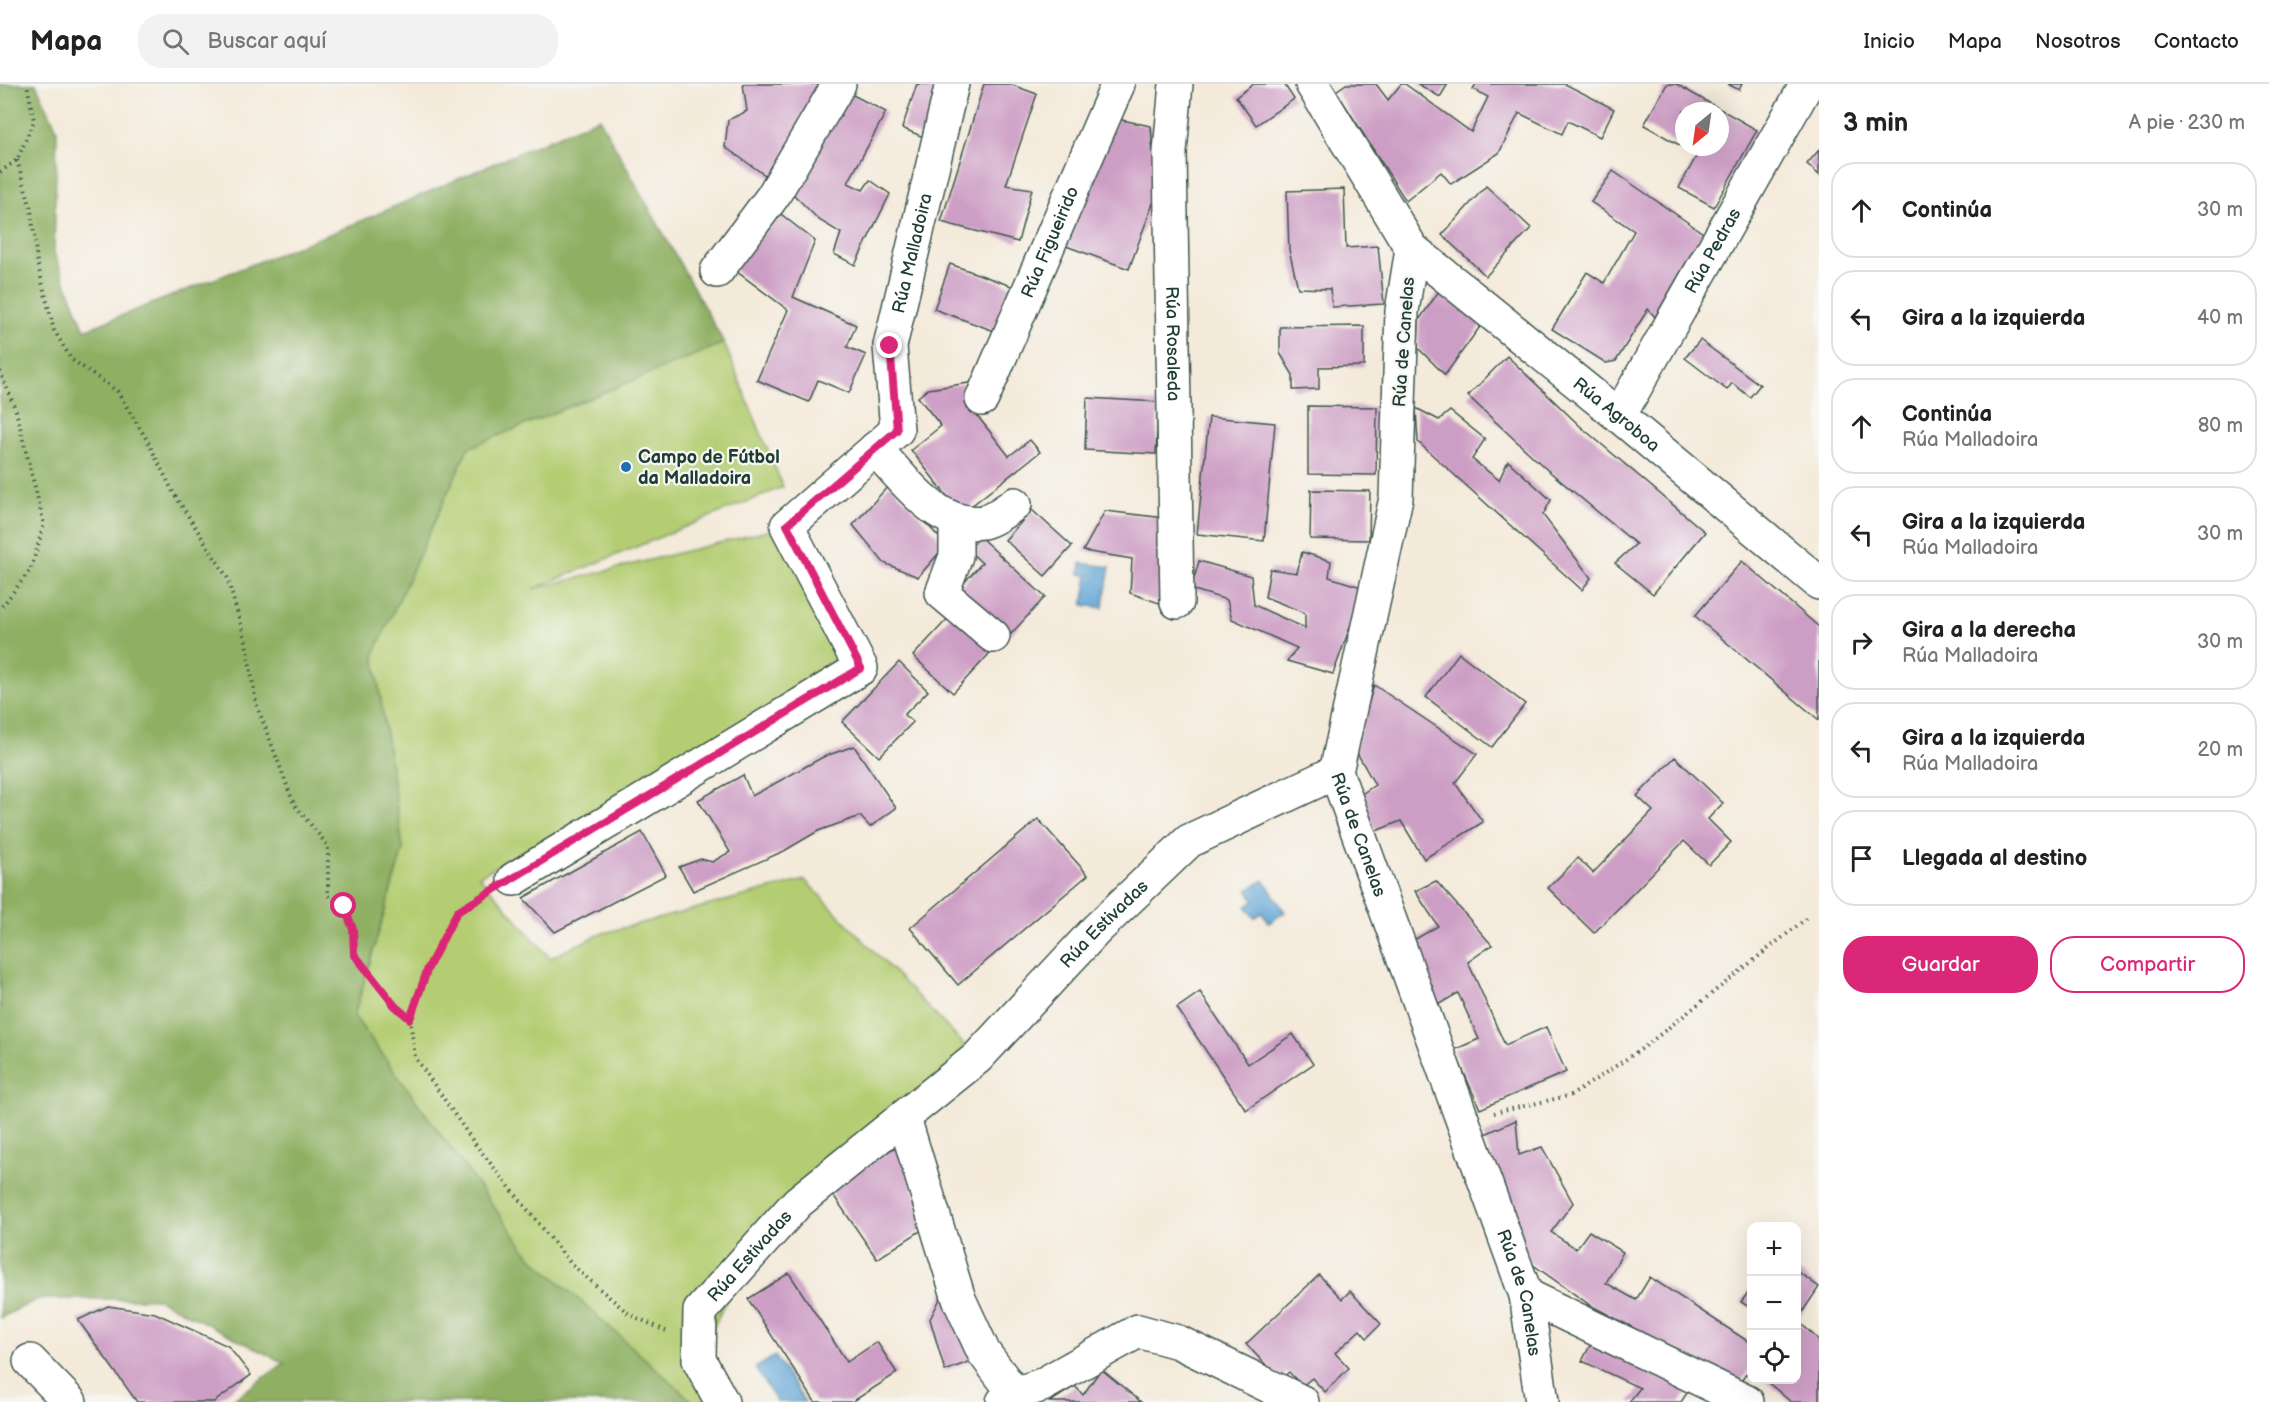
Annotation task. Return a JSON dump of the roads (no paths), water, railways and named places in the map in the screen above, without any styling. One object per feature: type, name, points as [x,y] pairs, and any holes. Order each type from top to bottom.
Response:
[{"type":"street","points":[[717,271],[773,196],[838,84]]},
{"type":"street","name":"Rúa Malladoira","points":[[514,879],[861,668],[787,525],[897,430],[890,346],[952,84]]},
{"type":"street","name":"Rúa Figueirido","points":[[982,399],[1118,84]]},
{"type":"street","name":"Rúa Rosaleda","points":[[1176,84],[1170,152],[1177,602]]},
{"type":"street","name":"Rúa Pedras","points":[[1619,416],[1807,84]]},
{"type":"street","name":"Rúa Agroboa","points":[[1323,89],[1412,249],[1619,416],[1819,584]]},
{"type":"street","name":"Rúa de Canelas","points":[[1412,249],[1402,311],[1396,498],[1336,772],[1526,1295],[1542,1402]]},
{"type":"street","points":[[875,450],[936,511],[956,521],[984,522],[1016,504]]},
{"type":"street","points":[[956,521],[957,556],[942,593],[993,636]]},
{"type":"street","name":"Rúa Estivadas","points":[[722,1402],[699,1360],[700,1311],[798,1202],[977,1058],[1096,930],[1189,841],[1336,772]]},
{"type":"street","points":[[904,1118],[959,1299],[984,1353],[1009,1398],[1042,1385],[1137,1331],[1178,1342],[1302,1402]]},
{"type":"street","points":[[1526,1295],[1747,1402]]},
{"type":"street","points":[[30,1360],[70,1402]]},
{"type":"water","points":[[1081,563],[1110,567],[1103,608],[1083,605],[1088,575],[1079,574]]},
{"type":"water","points":[[1264,880],[1285,912],[1269,923],[1262,913],[1254,918],[1246,906],[1254,901],[1247,890]]},
{"type":"water","points":[[775,1356],[805,1402],[777,1402],[755,1368]]},
{"type":"place","name":"Campo de Fútbol da Malladoira","points":[[626,467]]}]
